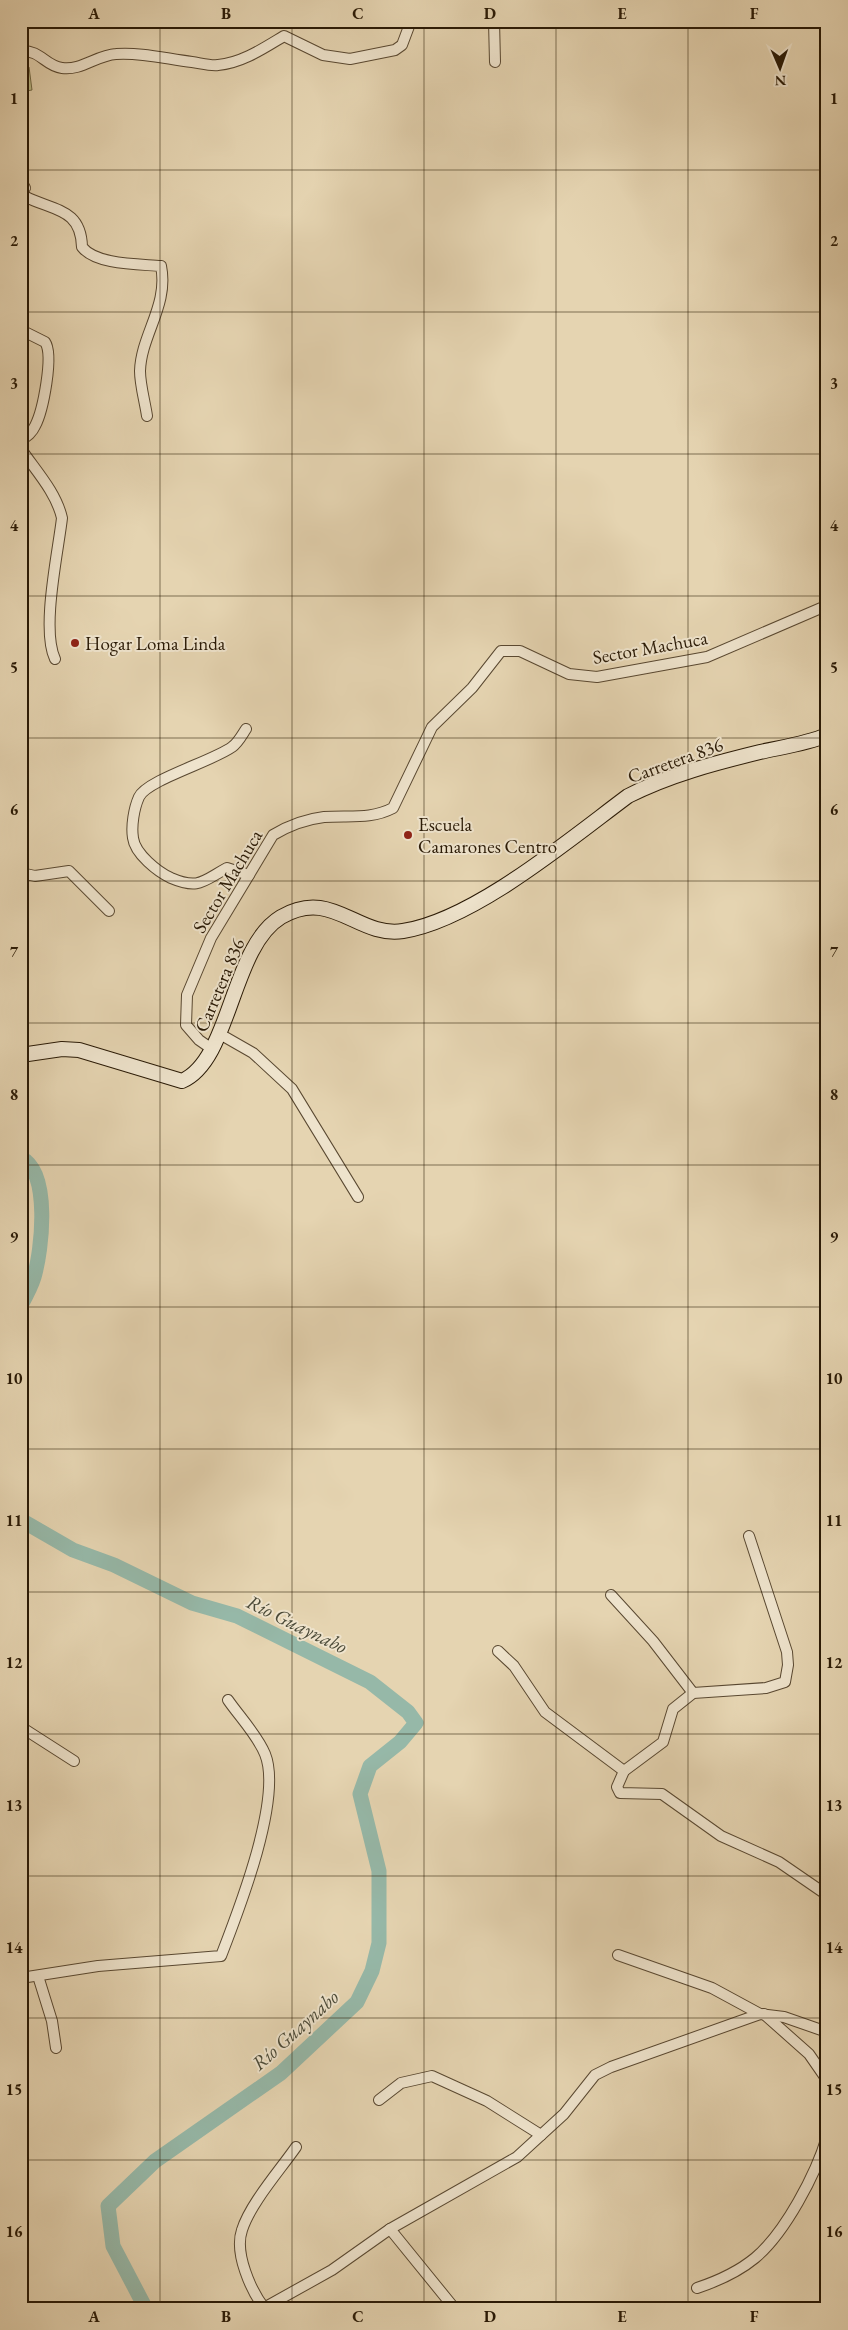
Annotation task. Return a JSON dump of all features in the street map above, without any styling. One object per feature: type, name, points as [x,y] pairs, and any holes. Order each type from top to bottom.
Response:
[{"type":"street","points":[[21,51],[36,53],[53,66],[61,68],[79,67],[100,57],[115,54],[131,54],[217,66],[236,62],[284,36],[323,56],[350,59],[396,50],[402,45],[411,21]]},
{"type":"street","points":[[494,21],[496,62]]},
{"type":"street","points":[[21,181],[25,188],[21,191]]},
{"type":"street","points":[[21,197],[26,197],[73,217],[79,225],[82,234],[82,247],[92,255],[103,259],[161,266],[163,278],[162,293],[140,371],[148,416]]},
{"type":"street","points":[[21,330],[45,342],[48,351],[45,399],[35,428],[21,440]]},
{"type":"street","points":[[21,449],[53,493],[60,506],[62,518],[50,619],[51,651],[55,659]]},
{"type":"street","name":"Sector Machuca","points":[[212,1048],[199,1040],[186,1025],[187,996],[211,938],[273,835],[285,827],[323,818],[370,817],[393,808],[432,727],[472,688],[501,652],[520,650],[569,674],[597,677],[707,657],[821,608],[827,609]]},
{"type":"street","points":[[246,729],[234,746],[218,756],[153,785],[139,796],[132,829],[134,842],[143,855],[161,873],[184,884],[202,884],[227,868],[249,875]]},
{"type":"street","name":"Carretera 836","points":[[21,1055],[62,1049],[79,1050],[182,1081],[198,1070],[206,1060],[254,947],[269,926],[282,916],[299,909],[315,906],[341,913],[384,931],[421,928],[469,906],[514,879],[628,796],[644,788],[735,758],[827,735]]},
{"type":"street","points":[[21,873],[35,876],[70,871],[109,911]]},
{"type":"street","points":[[218,1033],[253,1052],[292,1089],[358,1197]]},
{"type":"street","points":[[749,1536],[787,1652],[788,1676],[785,1682],[766,1688],[693,1693],[673,1709],[663,1742],[624,1771],[617,1787],[620,1793],[628,1795],[662,1794],[721,1836],[779,1862],[827,1895]]},
{"type":"street","points":[[611,1595],[653,1641],[693,1693]]},
{"type":"street","points":[[498,1651],[514,1666],[545,1712],[624,1771]]},
{"type":"street","points":[[21,1978],[98,1966],[221,1956],[250,1881],[268,1798],[270,1772],[265,1753],[228,1700]]},
{"type":"street","points":[[21,1727],[74,1761]]},
{"type":"street","points":[[618,1955],[712,1988],[762,2014],[808,2054],[827,2080]]},
{"type":"street","points":[[38,1976],[52,2021],[56,2048]]},
{"type":"street","points":[[296,2147],[257,2203],[241,2231],[245,2274],[263,2308],[332,2270],[390,2229],[516,2157],[564,2114],[595,2075],[611,2067],[762,2014],[784,2017],[827,2032]]},
{"type":"street","points":[[379,2100],[402,2083],[432,2076],[488,2101],[541,2135]]},
{"type":"street","points":[[697,2288],[716,2282],[756,2258],[796,2206],[820,2159],[827,2137]]},
{"type":"street","points":[[390,2229],[455,2309]]},
{"type":"green space","points":[[29,67],[32,90],[21,92],[21,68]]},
{"type":"waterway","name":"Río Guaynabo","points":[[21,1158],[31,1166],[37,1179],[42,1213],[37,1265],[34,1277],[21,1305]]},
{"type":"waterway","name":"Río Guaynabo","points":[[21,1520],[73,1550],[114,1565],[192,1603],[237,1616],[370,1682],[408,1712],[416,1723],[400,1742],[370,1766],[360,1794],[379,1871],[379,1943],[372,1971],[357,2002],[281,2073],[155,2161],[108,2206],[113,2246],[146,2309]]},
{"type":"place","name":"Hogar Loma Linda","points":[[75,643]]},
{"type":"place","name":"Escuela Camarones Centro","points":[[408,835]]}]
